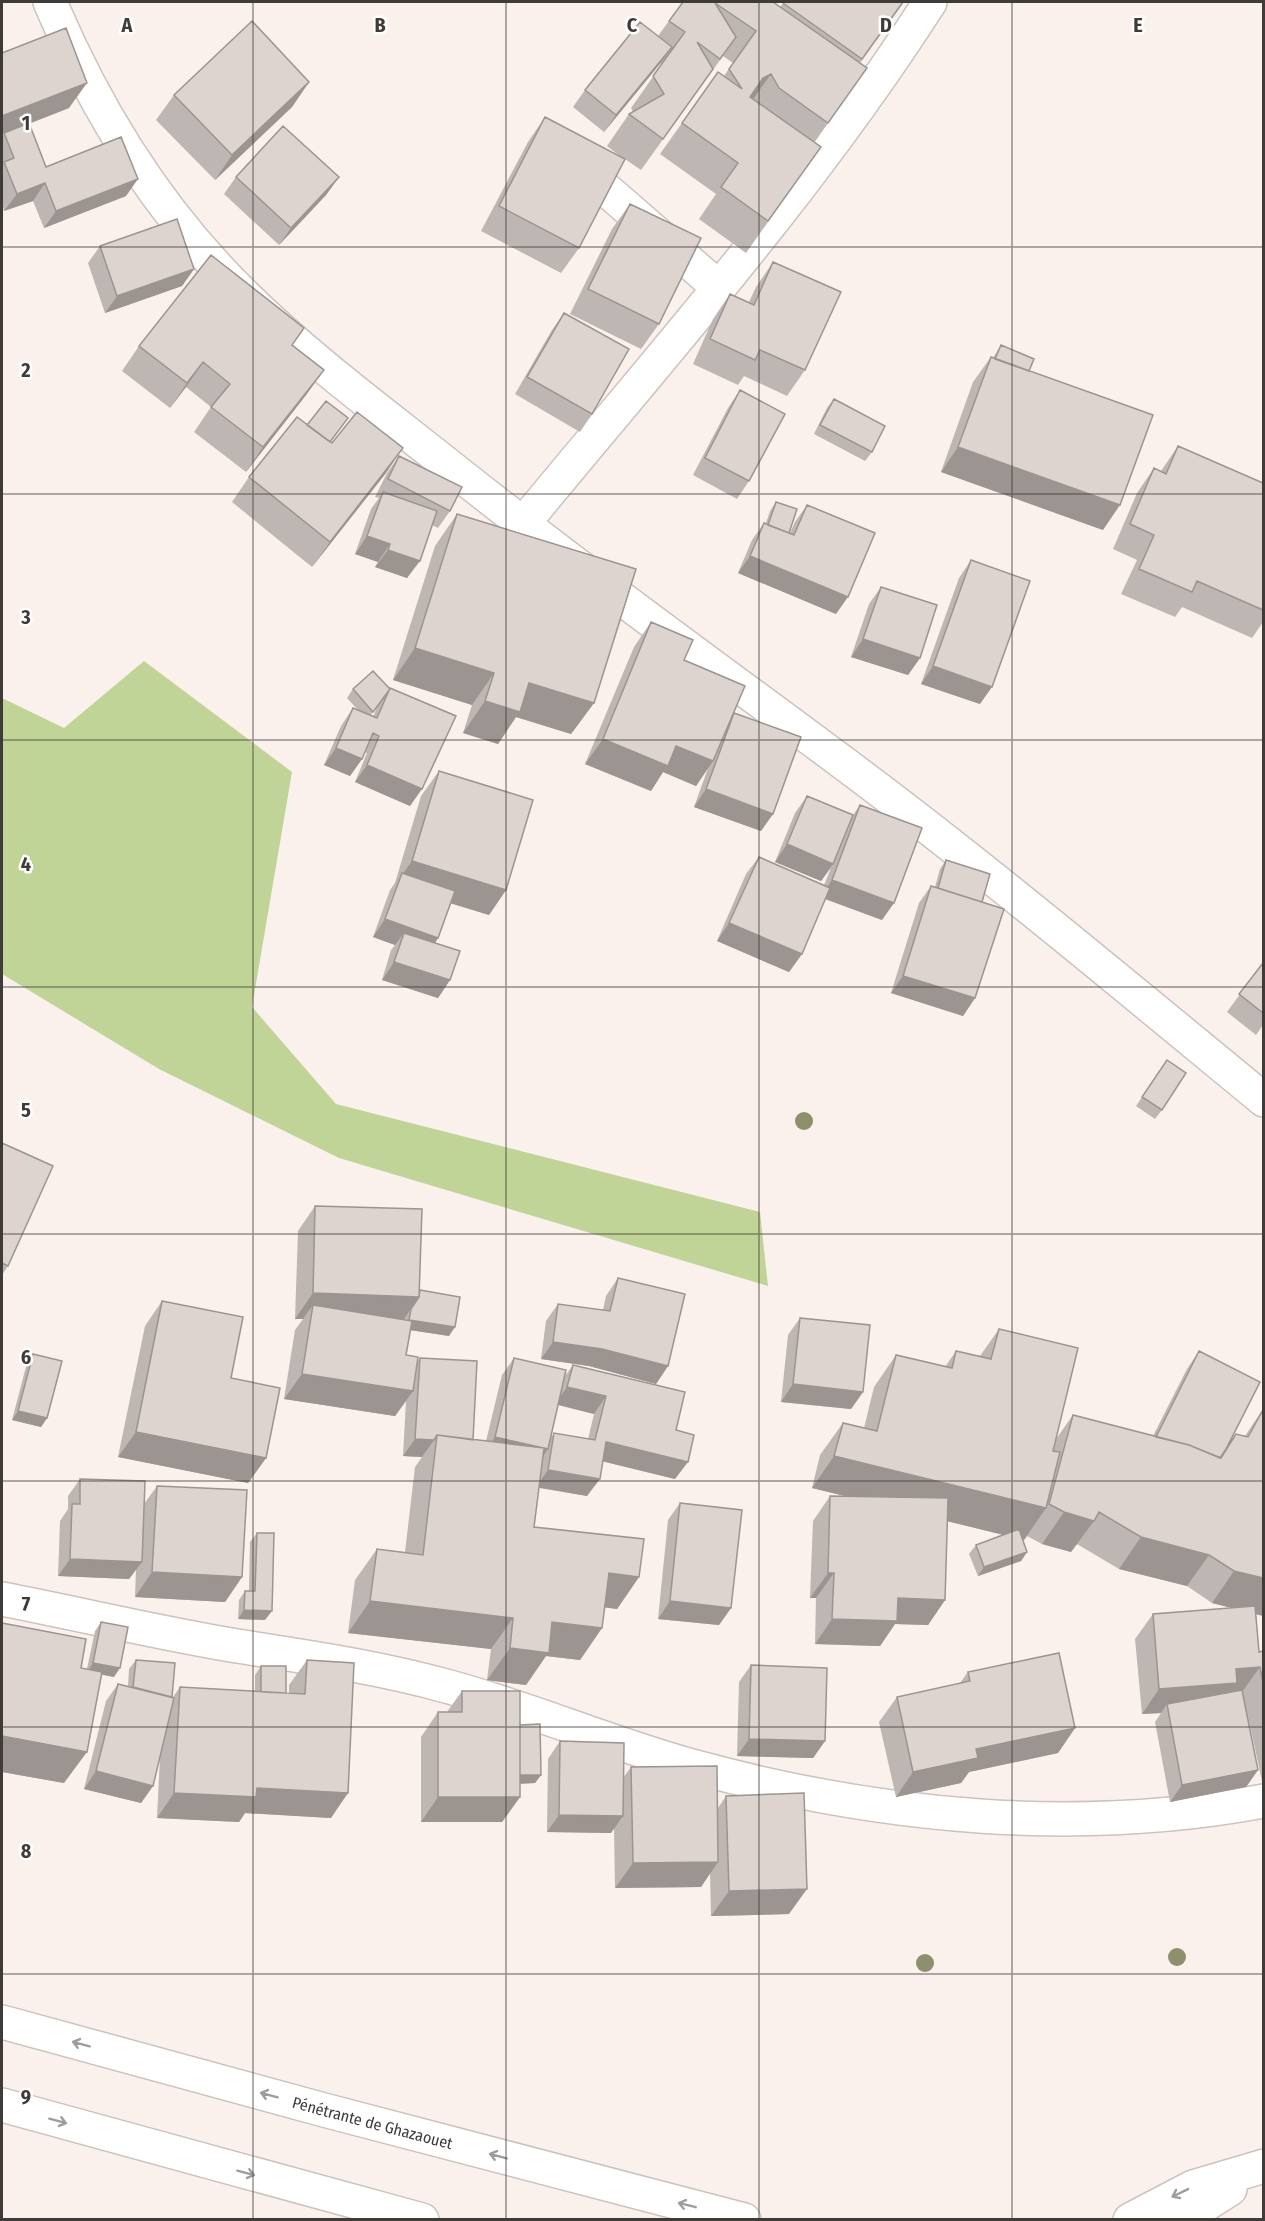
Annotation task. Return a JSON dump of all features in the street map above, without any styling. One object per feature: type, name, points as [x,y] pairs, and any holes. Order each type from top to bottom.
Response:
[{"type":"main road","points":[[50,2],[69,48],[105,115],[146,178],[192,239],[243,295],[299,347],[522,525],[968,858],[1263,1100]]},
{"type":"main road","points":[[522,525],[794,191],[907,38],[930,2]]},
{"type":"main road","points":[[609,192],[718,287]]},
{"type":"main road","points":[[2,1599],[235,1646],[316,1657],[382,1670],[525,1710],[623,1745],[699,1768],[853,1802],[989,1817],[1102,1819],[1163,1816],[1263,1801]]},
{"type":"main road","name":"Pénétrante de Ghazaouet","points":[[2,2022],[324,2110],[744,2220]]},
{"type":"main road","points":[[2,2105],[423,2220]]},
{"type":"main road","points":[[1130,2220],[1194,2187],[1221,2177],[1259,2168]]},
{"type":"main road","points":[[1181,2220],[1234,2187],[1259,2168]]},
{"type":"green space","points":[[144,661],[292,772],[252,1007],[336,1104],[760,1212],[768,1286],[339,1158],[159,1069],[2,974],[2,698],[64,728]]},
{"type":"building","points":[[683,2],[773,2],[867,68],[828,123],[779,88],[771,74],[763,78],[750,97],[821,147],[768,221],[721,187],[738,163],[682,123],[718,72],[742,89],[729,69],[756,31],[715,3],[736,37],[720,59],[697,42],[713,69],[663,139],[629,114],[664,94],[653,76],[685,32],[669,21]]},
{"type":"building","points":[[784,2],[903,2],[862,59]]},
{"type":"building","points":[[252,21],[309,82],[232,155],[174,95]]},
{"type":"building","points":[[640,22],[672,47],[616,115],[585,90]]},
{"type":"building","points":[[66,28],[87,83],[2,116],[2,53]]},
{"type":"building","points":[[545,117],[625,159],[579,248],[499,206]]},
{"type":"building","points":[[29,123],[46,167],[121,137],[138,179],[56,211],[45,183],[17,194],[4,162],[14,158],[4,133]]},
{"type":"building","points":[[283,126],[339,177],[291,228],[236,177]]},
{"type":"building","points":[[630,204],[701,238],[659,324],[588,289]]},
{"type":"building","points":[[177,219],[194,269],[117,296],[100,246]]},
{"type":"building","points":[[211,255],[304,328],[292,345],[324,370],[263,447],[211,407],[230,384],[203,362],[187,383],[139,346]]},
{"type":"building","points":[[773,262],[841,292],[805,370],[760,350],[755,360],[710,339],[730,294],[754,305]]},
{"type":"building","points":[[564,313],[629,349],[592,414],[527,377]]},
{"type":"building","points":[[1001,345],[1034,359],[1029,371],[995,359]]},
{"type":"building","points":[[991,357],[1153,415],[1120,505],[958,447]]},
{"type":"building","points":[[740,390],[785,414],[749,481],[705,458]]},
{"type":"building","points":[[834,399],[885,426],[872,452],[820,425]]},
{"type":"building","points":[[326,401],[348,418],[330,442],[307,425]]},
{"type":"building","points":[[357,412],[403,448],[330,542],[249,477],[297,417],[332,443]]},
{"type":"building","points":[[1178,446],[1263,483],[1263,610],[1197,581],[1192,592],[1139,569],[1154,535],[1130,524],[1154,468],[1166,474]]},
{"type":"building","points":[[399,456],[462,487],[450,511],[388,479]]},
{"type":"building","points":[[383,492],[437,511],[420,561],[388,550],[390,544],[367,536]]},
{"type":"building","points":[[776,502],[797,509],[789,533],[768,525]]},
{"type":"building","points":[[807,505],[875,533],[848,597],[750,556],[764,523],[794,535]]},
{"type":"building","points":[[457,514],[636,569],[594,703],[529,683],[520,712],[485,701],[494,673],[415,648]]},
{"type":"building","points":[[971,560],[1030,581],[992,687],[933,666]]},
{"type":"building","points":[[881,587],[937,605],[920,658],[863,639]]},
{"type":"building","points":[[651,622],[693,640],[684,660],[745,686],[713,761],[676,746],[668,766],[603,739]]},
{"type":"building","points":[[373,671],[390,689],[373,712],[353,689]]},
{"type":"building","points":[[390,688],[456,716],[422,789],[367,765],[379,736],[373,733],[362,759],[336,748],[353,708],[377,718]]},
{"type":"building","points":[[734,713],[801,737],[773,814],[706,789]]},
{"type":"building","points":[[439,771],[533,800],[506,890],[412,861]]},
{"type":"building","points":[[807,796],[853,815],[833,864],[787,844]]},
{"type":"building","points":[[860,805],[922,828],[894,903],[832,880]]},
{"type":"building","points":[[759,857],[830,888],[802,954],[729,923]]},
{"type":"building","points":[[946,860],[990,874],[982,902],[938,888]]},
{"type":"building","points":[[402,873],[455,891],[438,938],[385,919]]},
{"type":"building","points":[[931,886],[1004,909],[975,998],[903,976]]},
{"type":"building","points":[[404,933],[460,951],[450,980],[394,962]]},
{"type":"building","points":[[1263,963],[1263,1013],[1239,994]]},
{"type":"building","points":[[1167,1060],[1186,1073],[1162,1110],[1142,1097]]},
{"type":"building","points":[[2,1143],[53,1166],[8,1266],[2,1263]]},
{"type":"building","points":[[315,1206],[422,1209],[419,1297],[313,1293]]},
{"type":"building","points":[[618,1278],[685,1294],[668,1366],[602,1349],[553,1342],[558,1304],[610,1311]]},
{"type":"building","points":[[420,1290],[460,1297],[455,1327],[409,1320],[411,1309],[419,1297]]},
{"type":"building","points":[[162,1301],[243,1317],[231,1378],[280,1388],[266,1458],[136,1432]]},
{"type":"building","points":[[313,1305],[412,1321],[406,1355],[418,1357],[413,1391],[302,1374]]},
{"type":"building","points":[[800,1318],[870,1325],[863,1392],[793,1384]]},
{"type":"building","points":[[999,1329],[1078,1348],[1053,1451],[1060,1452],[1046,1508],[834,1456],[843,1423],[877,1431],[896,1355],[952,1368],[956,1351],[991,1359]]},
{"type":"building","points":[[1199,1351],[1260,1382],[1220,1458],[1189,1445],[1156,1437]]},
{"type":"building","points":[[33,1354],[62,1361],[47,1418],[18,1411]]},
{"type":"building","points":[[420,1358],[477,1361],[473,1440],[437,1435],[434,1440],[415,1439]]},
{"type":"building","points":[[514,1358],[566,1370],[548,1449],[495,1437]]},
{"type":"building","points":[[573,1365],[685,1392],[676,1430],[694,1435],[688,1462],[606,1442],[600,1479],[548,1470],[554,1433],[595,1440],[606,1396],[567,1387]]},
{"type":"building","points":[[1263,1410],[1263,1578],[1234,1571],[1209,1555],[1141,1537],[1099,1512],[1094,1521],[1064,1512],[1049,1504],[1073,1415],[1189,1445],[1221,1458],[1236,1434],[1248,1437]]},
{"type":"building","points":[[437,1435],[544,1448],[534,1527],[644,1539],[639,1577],[609,1573],[602,1628],[552,1622],[549,1653],[510,1648],[513,1618],[370,1601],[377,1549],[423,1555]]},
{"type":"building","points":[[80,1479],[145,1481],[142,1562],[70,1559],[72,1504],[80,1504]]},
{"type":"building","points":[[157,1486],[247,1490],[242,1577],[152,1572]]},
{"type":"building","points":[[830,1496],[948,1498],[945,1600],[898,1598],[897,1621],[832,1619],[834,1573],[828,1573]]},
{"type":"building","points":[[680,1503],[742,1510],[731,1608],[670,1601]]},
{"type":"building","points":[[1019,1529],[1027,1552],[984,1567],[976,1545]]},
{"type":"building","points":[[257,1533],[274,1533],[272,1611],[244,1610],[245,1591],[255,1591]]},
{"type":"building","points":[[1255,1606],[1259,1652],[1263,1651],[1263,1683],[1260,1667],[1236,1669],[1237,1683],[1159,1689],[1153,1614]]},
{"type":"building","points":[[101,1622],[128,1627],[120,1668],[93,1663]]},
{"type":"building","points":[[2,1623],[86,1639],[81,1668],[102,1672],[87,1752],[2,1736]]},
{"type":"building","points":[[1059,1653],[1075,1728],[976,1749],[978,1758],[913,1772],[897,1697],[970,1681],[968,1672]]},
{"type":"building","points":[[136,1660],[175,1663],[172,1697],[133,1687]]},
{"type":"building","points":[[307,1660],[354,1663],[348,1793],[257,1788],[256,1797],[174,1793],[180,1687],[305,1694]]},
{"type":"building","points":[[751,1665],[827,1668],[825,1741],[749,1739]]},
{"type":"building","points":[[261,1666],[286,1666],[286,1693],[261,1692]]},
{"type":"building","points":[[118,1684],[174,1698],[153,1786],[96,1771]]},
{"type":"building","points":[[1242,1690],[1258,1770],[1182,1785],[1167,1704]]},
{"type":"building","points":[[462,1691],[520,1691],[520,1797],[438,1797],[438,1712],[462,1712]]},
{"type":"building","points":[[540,1724],[541,1775],[520,1775],[520,1725]]},
{"type":"building","points":[[560,1741],[624,1743],[623,1816],[559,1815]]},
{"type":"building","points":[[717,1766],[718,1862],[633,1863],[631,1767]]},
{"type":"building","points":[[804,1793],[807,1889],[729,1891],[726,1796]]}]
